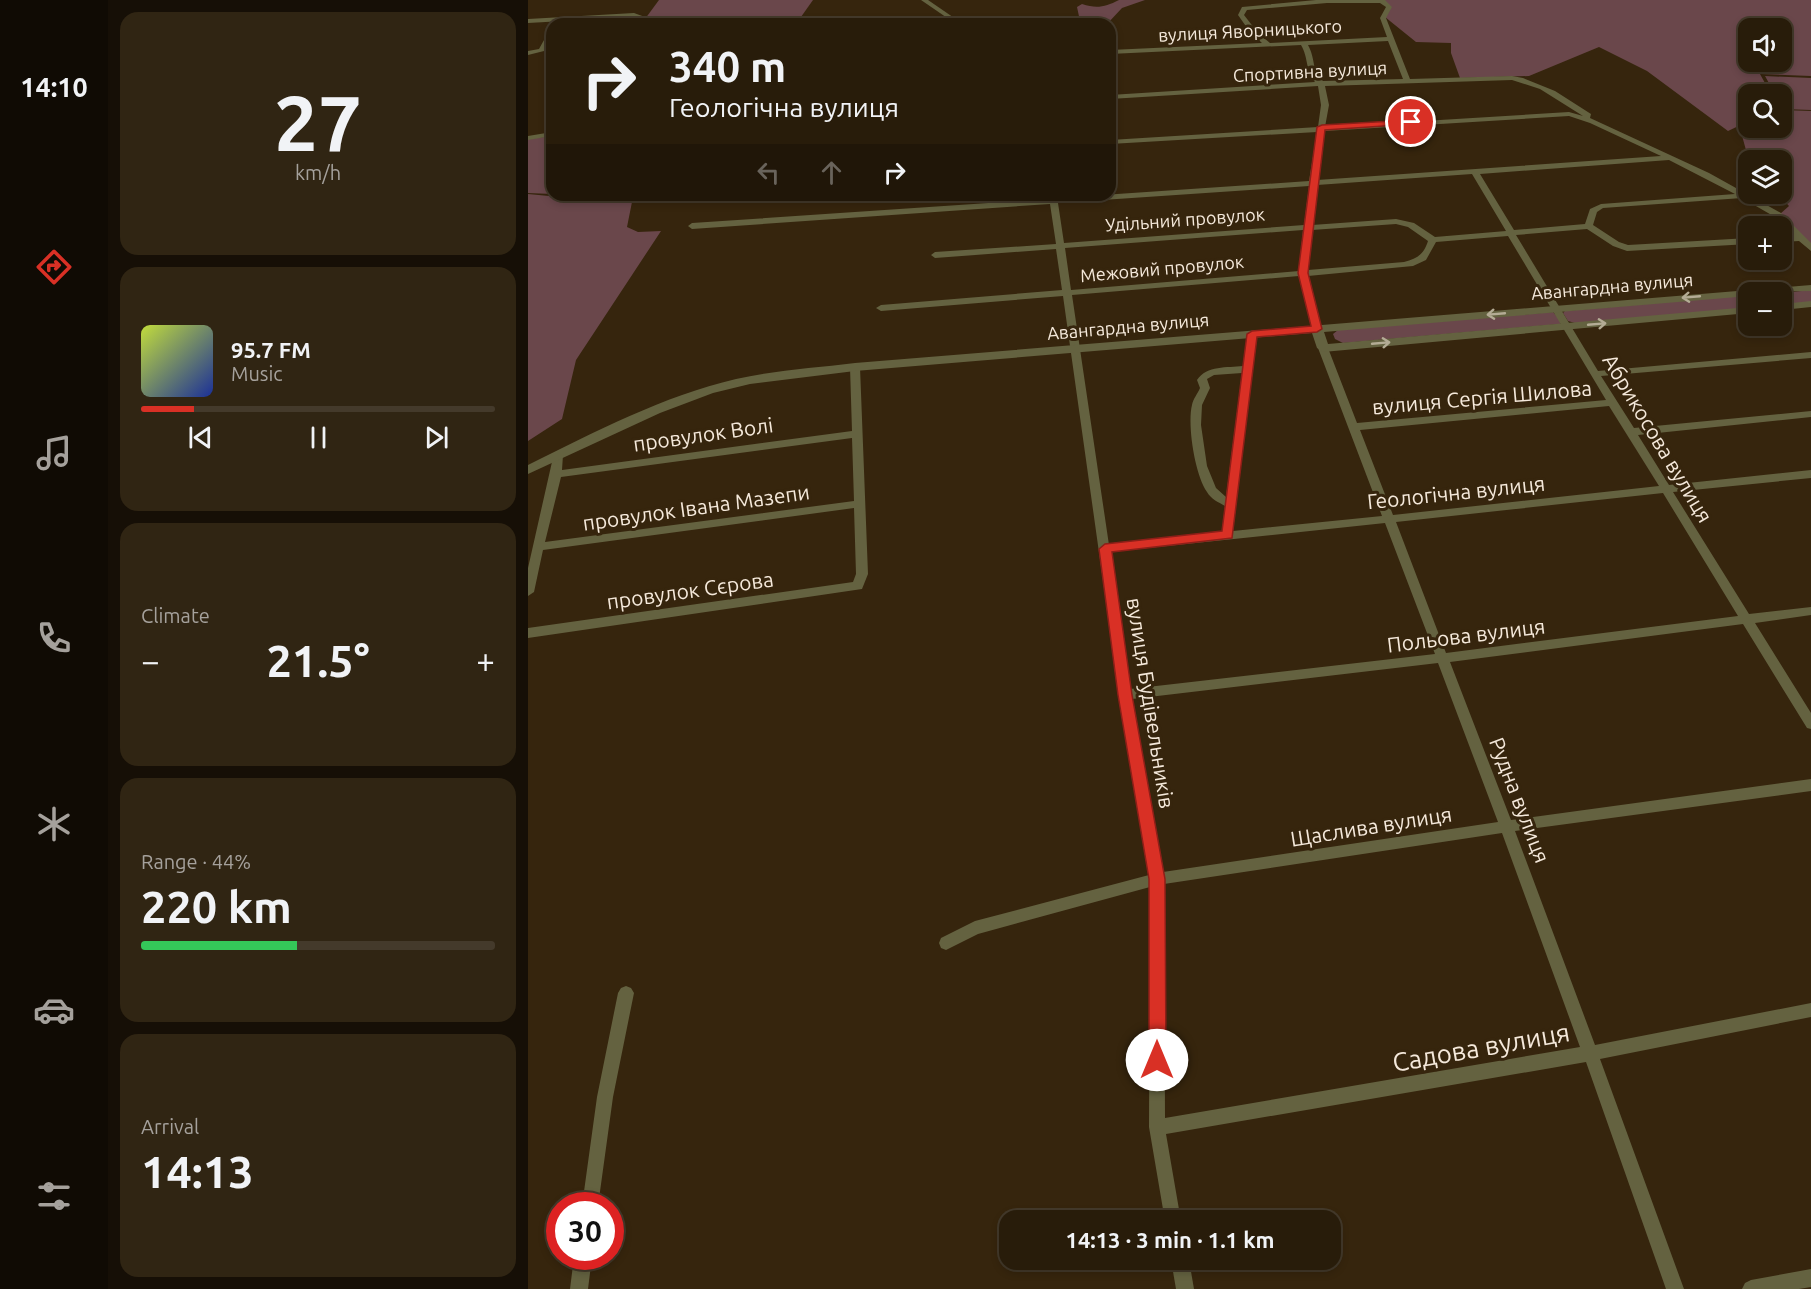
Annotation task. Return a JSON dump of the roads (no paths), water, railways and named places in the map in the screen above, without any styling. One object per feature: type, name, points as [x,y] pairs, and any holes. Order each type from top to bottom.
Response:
[{"type":"street","points":[[924,0],[951,18]]},
{"type":"street","points":[[1267,44],[1259,38],[1241,15],[1244,8],[1327,1],[1379,0],[1389,7],[1389,11],[1383,16],[1407,81]]},
{"type":"street","points":[[601,18],[634,15],[641,18]]},
{"type":"street","points":[[528,21],[546,22]]},
{"type":"street","name":"вулиця Яворницького","points":[[1116,52],[1392,39]]},
{"type":"street","points":[[528,53],[542,50],[546,42]]},
{"type":"street","points":[[1303,43],[1310,55],[1312,74],[1321,84],[1325,105],[1313,182],[1303,273],[1317,329]]},
{"type":"street","name":"Спортивна вулиця","points":[[1116,97],[1321,84],[1512,78],[1533,82],[1554,92],[1593,121]]},
{"type":"street","points":[[1116,142],[1322,127],[1569,114],[1593,121],[1738,193]]},
{"type":"street","points":[[528,138],[546,136]]},
{"type":"street","points":[[1116,194],[1670,158]]},
{"type":"street","name":"Абрикосова вулиця","points":[[1474,171],[1595,374],[1811,724]]},
{"type":"street","points":[[1589,226],[1593,211],[1601,206],[1738,196]]},
{"type":"street","points":[[692,226],[1014,201]]},
{"type":"street","name":"вулиця Будівельників","points":[[1053,201],[1125,695],[1157,879],[1157,1127],[1171,1210]]},
{"type":"street","points":[[1758,204],[1781,217],[1811,248]]},
{"type":"street","name":"Удільний провулок","points":[[935,255],[1403,222],[1433,240]]},
{"type":"street","points":[[1433,240],[1589,226],[1616,244],[1627,248],[1738,242]]},
{"type":"street","points":[[1792,238],[1801,238]]},
{"type":"street","name":"Межовий провулок","points":[[881,308],[1416,263],[1426,257],[1433,240]]},
{"type":"street","name":"Авангардна вулиця","points":[[1792,290],[1811,288]]},
{"type":"street","name":"Авангардна вулиця","points":[[528,470],[668,404],[736,383],[855,367],[1738,294]]},
{"type":"street","points":[[1792,306],[1811,304]]},
{"type":"street","name":"Авангардна вулиця","points":[[1323,348],[1738,311]]},
{"type":"street","name":"Рудна вулиця","points":[[1317,329],[1388,520],[1508,826],[1592,1053],[1675,1289]]},
{"type":"street","points":[[1227,535],[1252,334]]},
{"type":"street","points":[[1595,374],[1811,355]]},
{"type":"street","points":[[855,367],[859,504]]},
{"type":"street","points":[[1230,504],[1219,498],[1207,484],[1196,425],[1197,405],[1204,394],[1204,377],[1212,372],[1249,369]]},
{"type":"street","name":"вулиця Сергія Шилова","points":[[1354,427],[1613,402]]},
{"type":"street","points":[[1631,432],[1811,414]]},
{"type":"street","name":"провулок Волі","points":[[556,474],[856,434]]},
{"type":"street","points":[[528,592],[556,474],[558,454]]},
{"type":"street","name":"Геологічна вулиця","points":[[1105,549],[1811,474]]},
{"type":"street","name":"провулок Івана Мазепи","points":[[538,547],[859,504]]},
{"type":"street","name":"провулок Сєрова","points":[[528,633],[858,586],[862,574],[859,504]]},
{"type":"street","name":"Польова вулиця","points":[[1125,695],[1442,658],[1811,611]]},
{"type":"street","name":"Щаслива вулиця","points":[[946,943],[975,928],[1157,879],[1508,826],[1811,785]]},
{"type":"street","points":[[592,1192],[605,1097],[626,993]]},
{"type":"street","name":"Садова вулиця","points":[[1157,1127],[1592,1053],[1811,1010]]},
{"type":"street","points":[[579,1289],[582,1270]]},
{"type":"street","points":[[1182,1270],[1185,1289]]},
{"type":"street","points":[[1751,1289],[1811,1278]]}]
